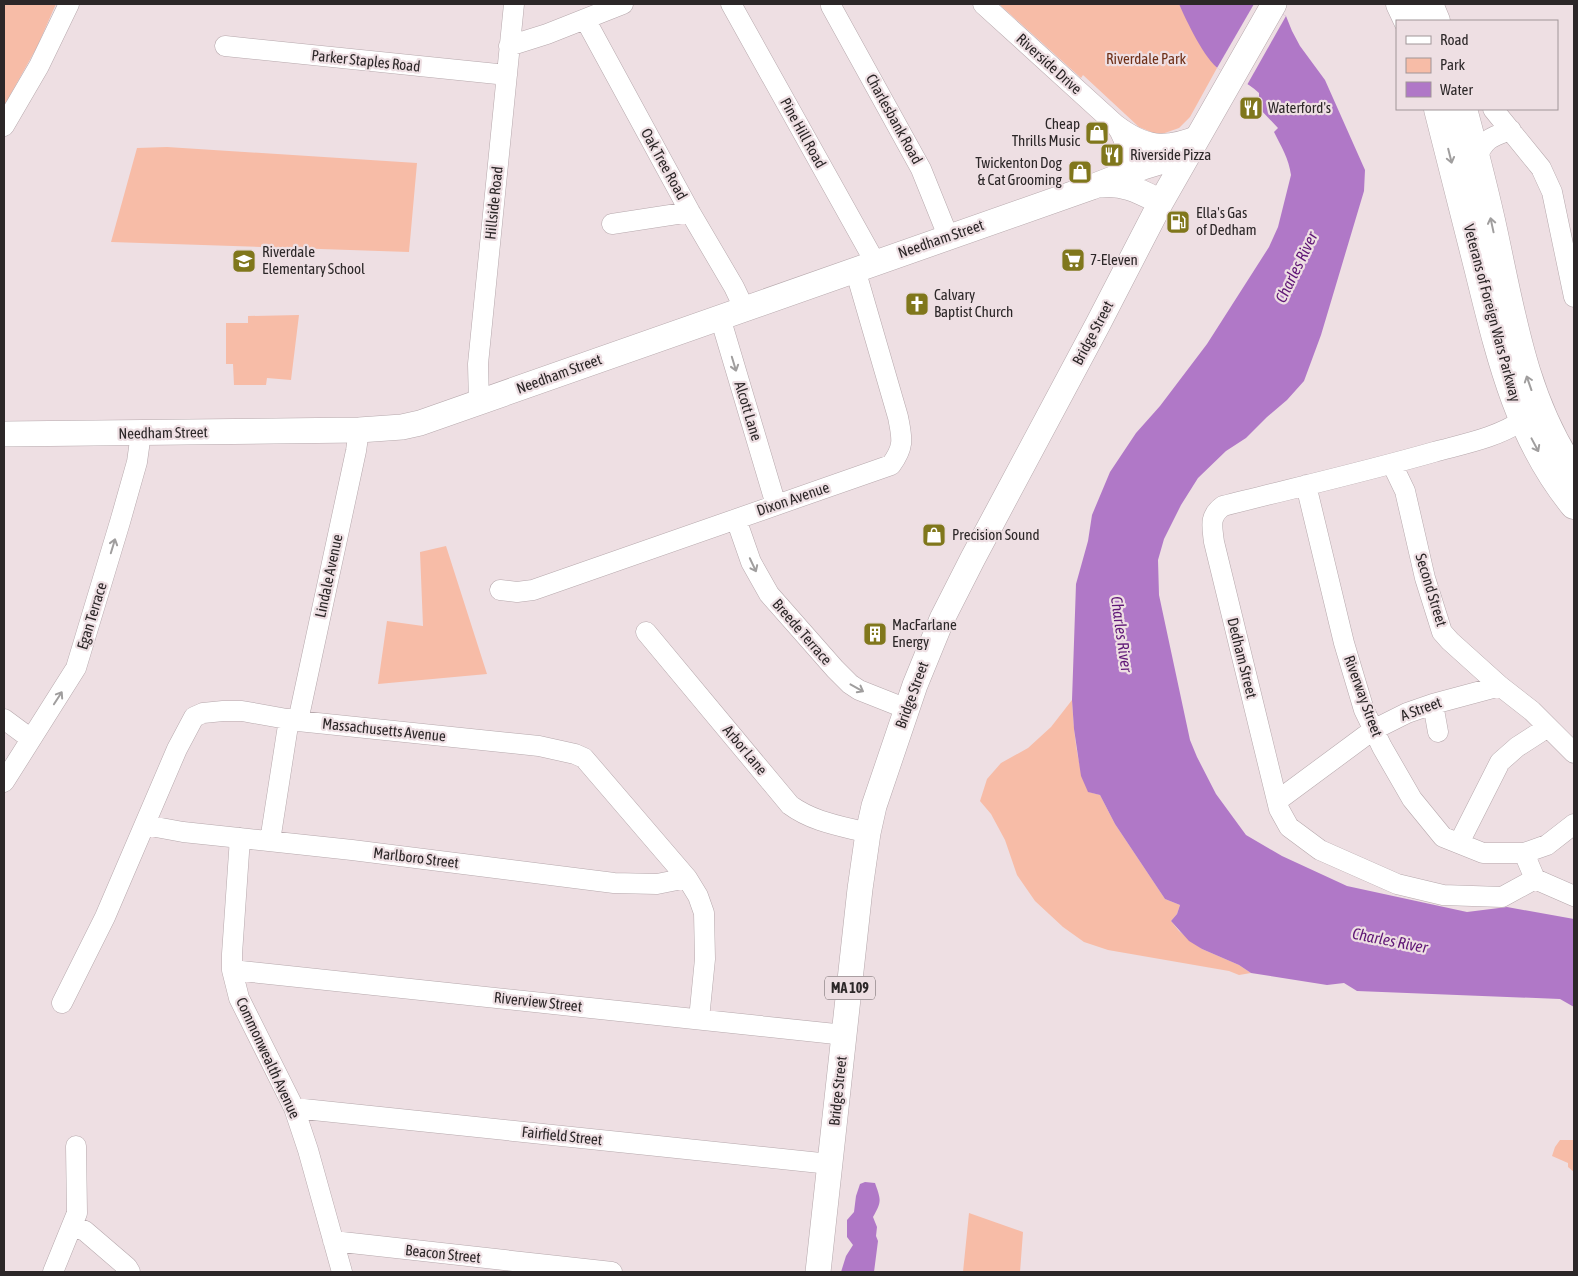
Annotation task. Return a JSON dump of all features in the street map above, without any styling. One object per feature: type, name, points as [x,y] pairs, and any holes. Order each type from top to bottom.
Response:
[{"type":"highway","points":[[1400,4],[1408,20]]},
{"type":"highway","points":[[1429,4],[1436,20]]},
{"type":"highway","points":[[1438,4],[1442,20]]},
{"type":"highway","name":"Veterans of Foreign Wars Parkway","points":[[1438,110],[1500,355],[1522,420],[1546,465],[1574,505]]},
{"type":"highway","name":"Veterans of Foreign Wars Parkway","points":[[1463,110],[1489,212],[1514,330],[1524,367],[1532,393],[1546,425],[1574,473]]},
{"type":"main road","name":"Bridge Street","points":[[818,1272],[860,889],[868,833],[881,784],[907,709],[929,650],[956,589],[1103,315],[1161,202],[1273,6]]},
{"type":"main road","name":"Needham Street","points":[[4,434],[359,430],[402,427],[420,423],[1092,187],[1194,144]]},
{"type":"main road","name":"Needham Street","points":[[1092,187],[1107,184],[1125,186],[1161,202]]},
{"type":"street","points":[[4,126],[39,66],[69,4]]},
{"type":"street","name":"Hillside Road","points":[[479,403],[478,364],[514,4]]},
{"type":"street","points":[[509,46],[536,38],[623,4]]},
{"type":"street","name":"Pine Hill Road","points":[[731,4],[865,266]]},
{"type":"street","name":"Riverside Drive","points":[[983,4],[1115,124],[1134,137],[1152,144],[1176,142],[1194,144]]},
{"type":"street","name":"Charlesbank Road","points":[[831,6],[921,169],[948,236]]},
{"type":"street","name":"Oak Tree Road","points":[[585,19],[744,308]]},
{"type":"street","name":"Parker Staples Road","points":[[225,46],[507,75]]},
{"type":"street","points":[[1494,110],[1541,168],[1552,192],[1568,231],[1574,297]]},
{"type":"street","name":"Riverside Drive","points":[[1115,124],[1123,136],[1126,147],[1126,162],[1121,175]]},
{"type":"street","points":[[1476,159],[1482,144],[1492,137],[1511,130]]},
{"type":"street","points":[[612,224],[690,212]]},
{"type":"street","name":"Dixon Avenue","points":[[500,590],[518,592],[533,590],[891,465],[900,453],[902,439],[865,266]]},
{"type":"street","name":"Alcott Lane","points":[[720,317],[776,505]]},
{"type":"street","name":"Dedham Street","points":[[1522,420],[1510,429],[1392,464],[1224,506],[1218,510],[1211,523],[1216,551],[1279,809],[1289,827],[1320,850],[1397,884],[1443,895],[1502,897],[1535,879]]},
{"type":"street","name":"Lindale Avenue","points":[[270,841],[293,720],[356,451],[359,430]]},
{"type":"street","name":"Egan Terrace","points":[[4,782],[68,682],[81,654],[137,462],[141,433]]},
{"type":"street","name":"Second Street","points":[[1392,464],[1405,491],[1425,578],[1442,632],[1450,642],[1500,686],[1532,711],[1574,753]]},
{"type":"street","name":"Riverway Street","points":[[1306,485],[1344,643],[1364,710],[1382,747],[1412,799],[1443,837],[1484,853],[1524,853],[1547,846],[1574,824]]},
{"type":"street","name":"Breede Terrace","points":[[736,519],[751,562],[769,594],[835,669],[859,690],[907,709]]},
{"type":"street","name":"Arbor Lane","points":[[646,632],[790,805],[802,814],[814,819],[868,833]]},
{"type":"street","name":"A Street","points":[[1277,801],[1373,730],[1407,713],[1500,686]]},
{"type":"street","points":[[1433,704],[1438,732]]},
{"type":"street","name":"Massachusetts Avenue","points":[[62,1003],[105,917],[177,749],[194,717],[223,711],[242,711],[293,720],[539,746],[575,754],[584,758],[687,878],[698,896],[704,913],[705,959],[698,1019]]},
{"type":"street","points":[[4,719],[31,739]]},
{"type":"street","points":[[1459,843],[1500,762],[1517,747],[1548,727]]},
{"type":"street","name":"Marlboro Street","points":[[145,825],[183,832],[352,850],[614,883],[657,884],[687,878]]},
{"type":"street","name":"Commonwealth Avenue","points":[[240,838],[232,970],[238,998],[294,1108],[308,1150],[342,1272]]},
{"type":"street","points":[[1524,853],[1535,879],[1574,896]]},
{"type":"street","name":"Riverview Street","points":[[232,970],[845,1035]]},
{"type":"street","name":"Fairfield Street","points":[[294,1108],[830,1164]]},
{"type":"street","points":[[53,1272],[78,1212],[76,1146]]},
{"type":"street","points":[[73,1226],[85,1231],[127,1267],[130,1272]]},
{"type":"street","name":"Beacon Street","points":[[333,1242],[612,1272]]},
{"type":"green space","points":[[4,4],[56,4],[37,47],[4,106]]},
{"type":"green space","name":"Riverdale Park","points":[[999,4],[1179,4],[1205,51],[1217,68],[1190,117],[1179,128],[1162,134],[1156,134],[1139,127],[1083,75],[1081,78]]},
{"type":"green space","points":[[167,147],[417,163],[409,252],[111,242],[137,148]]},
{"type":"green space","points":[[299,315],[291,380],[267,378],[266,385],[234,385],[233,364],[226,364],[226,323],[248,323],[248,316]]},
{"type":"green space","points":[[446,546],[487,674],[378,684],[387,621],[423,626],[420,552]]},
{"type":"green space","points":[[1072,700],[1078,759],[1089,792],[1100,795],[1115,824],[1165,899],[1180,905],[1177,914],[1171,921],[1179,931],[1202,949],[1239,965],[1251,973],[1239,975],[1229,971],[1108,950],[1084,942],[1063,927],[1035,901],[1017,875],[1005,840],[991,814],[980,801],[987,779],[1001,763],[1028,748],[1051,727]]},
{"type":"green space","points":[[1560,1140],[1574,1140],[1574,1172],[1568,1167],[1568,1163],[1552,1156]]},
{"type":"green space","points":[[969,1213],[1023,1232],[1020,1272],[963,1272]]},
{"type":"water","name":"Charles River","points":[[1179,4],[1264,4],[1286,16],[1300,46],[1325,80],[1365,170],[1364,191],[1321,335],[1304,381],[1287,400],[1246,438],[1226,451],[1198,478],[1181,505],[1164,539],[1158,560],[1159,595],[1190,740],[1216,794],[1246,835],[1282,856],[1347,886],[1467,912],[1507,907],[1574,919],[1574,1007],[1560,999],[1357,991],[1344,983],[1327,985],[1251,973],[1239,965],[1202,949],[1189,941],[1171,921],[1177,914],[1180,905],[1165,899],[1115,824],[1100,795],[1088,792],[1081,776],[1072,700],[1076,584],[1088,541],[1092,515],[1110,472],[1136,433],[1160,406],[1207,344],[1269,247],[1278,227],[1291,175],[1287,158],[1274,132],[1278,128],[1259,108],[1259,93],[1250,85],[1224,72],[1214,64],[1196,39]]},
{"type":"water","points":[[865,1182],[875,1183],[879,1197],[879,1204],[873,1217],[877,1227],[876,1236],[878,1241],[874,1272],[841,1272],[846,1256],[853,1245],[847,1237],[847,1220],[854,1212],[860,1184]]},
{"type":"pier","points":[[1254,4],[1264,4],[1286,16],[1247,85],[1217,68]]},
{"type":"place","name":"Waterford's","points":[[1251,108]]},
{"type":"place","name":"Cheap Thrills Music","points":[[1097,133]]},
{"type":"place","name":"Riverside Pizza","points":[[1112,155]]},
{"type":"place","name":"Twickenton Dog & Cat Grooming","points":[[1080,172]]},
{"type":"place","name":"Ella's Gas of Dedham","points":[[1178,222]]},
{"type":"place","name":"7-Eleven","points":[[1073,260]]},
{"type":"place","name":"Riverdale Elementary School","points":[[244,261]]},
{"type":"place","name":"Calvary Baptist Church","points":[[917,304]]},
{"type":"place","name":"Precision Sound","points":[[934,535]]},
{"type":"place","name":"MacFarlane Energy","points":[[875,634]]}]
